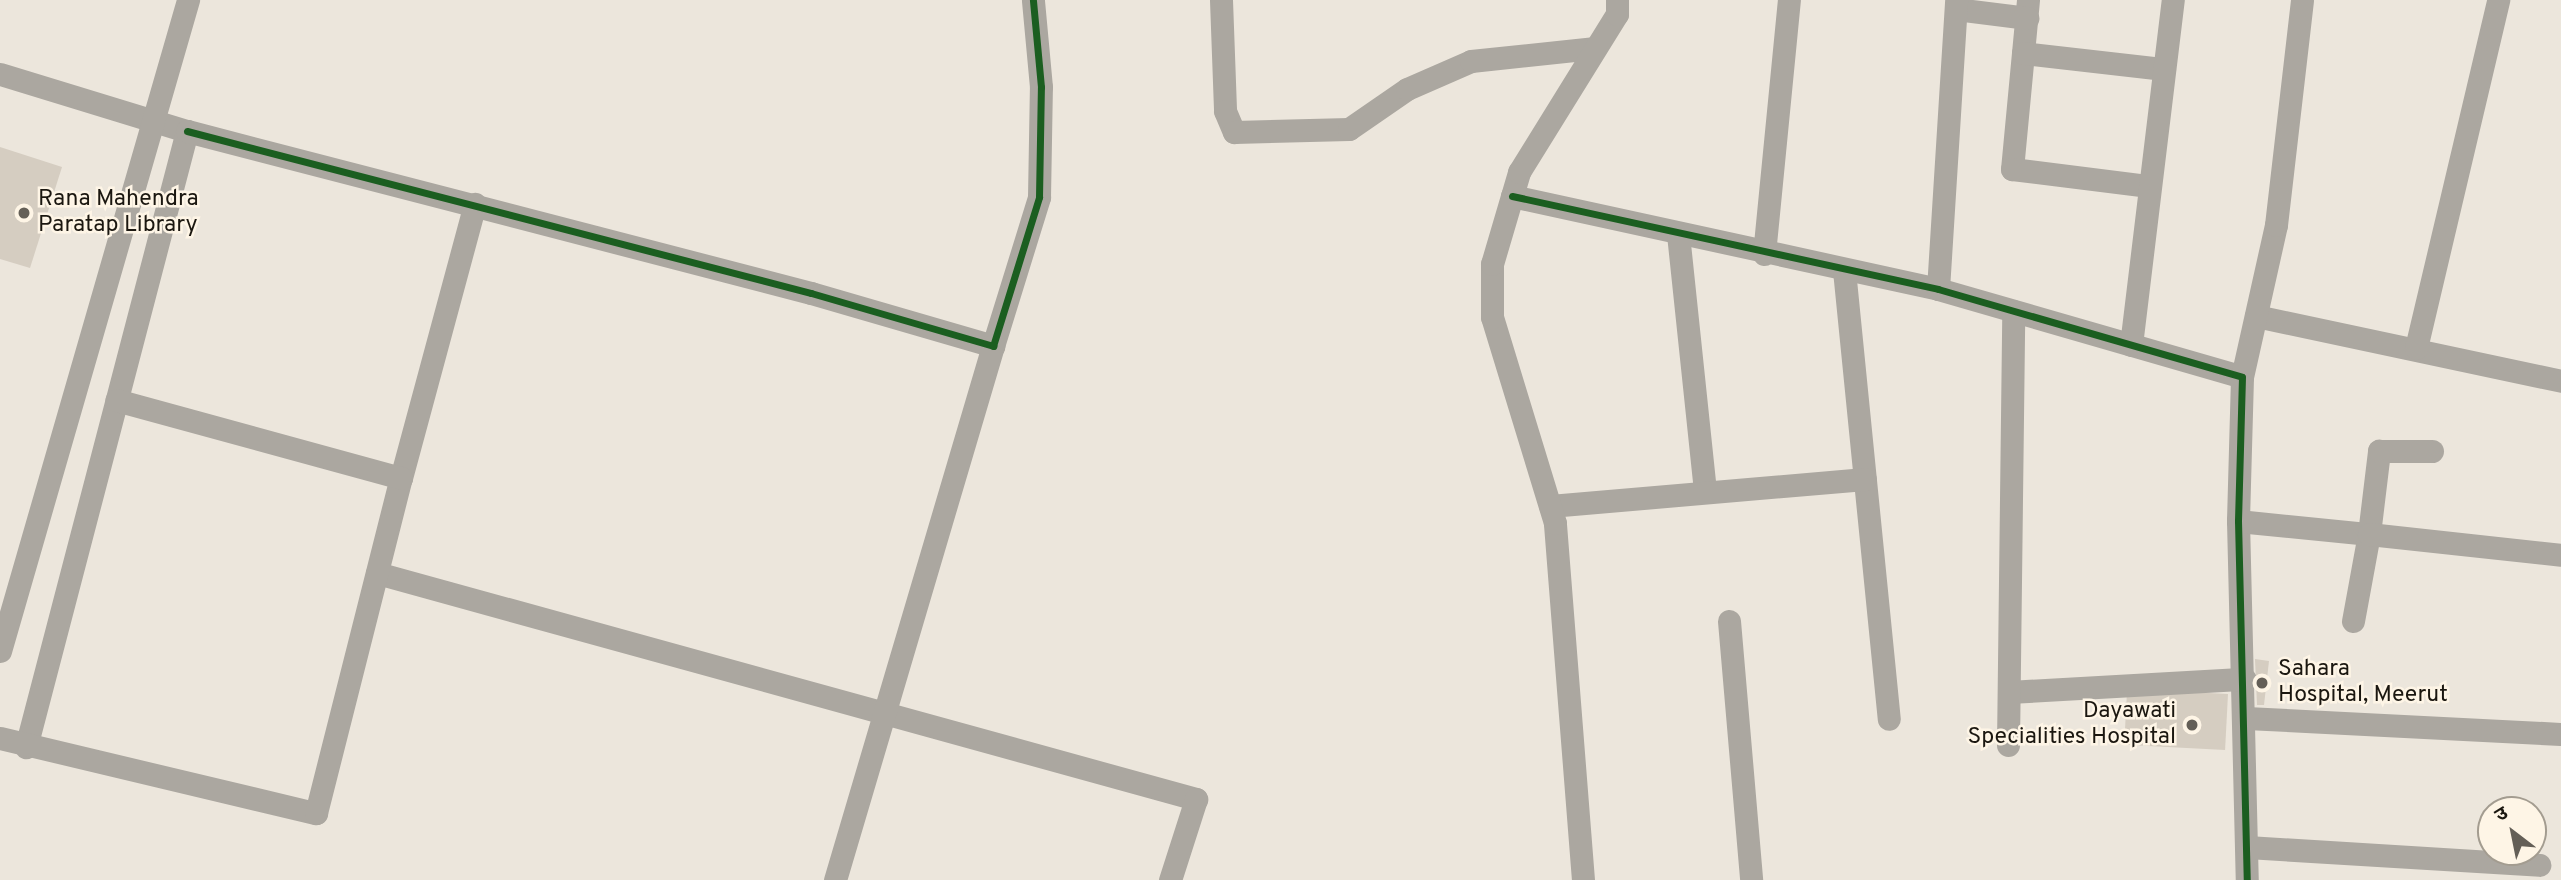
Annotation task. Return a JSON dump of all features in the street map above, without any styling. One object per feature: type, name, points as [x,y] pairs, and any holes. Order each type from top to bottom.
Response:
[{"type":"street","points":[[0,652],[152,117],[188,0]]},
{"type":"street","points":[[835,880],[1039,197],[1041,87],[1033,0]]},
{"type":"street","points":[[1222,0],[1225,111],[1234,131],[1349,129],[1406,89],[1471,61],[1595,48]]},
{"type":"street","points":[[1583,880],[1550,506],[1492,317],[1492,264],[1519,172],[1617,15],[1617,0]]},
{"type":"street","points":[[1764,254],[1789,0]]},
{"type":"street","points":[[2132,345],[2173,0]]},
{"type":"street","points":[[2247,880],[2246,718],[2238,521],[2242,377],[2276,225],[2302,0]]},
{"type":"street","points":[[2416,348],[2498,0]]},
{"type":"street","points":[[1938,289],[1956,4],[2027,9],[2012,169],[2149,186]]},
{"type":"street","points":[[2023,53],[2164,69]]},
{"type":"street","points":[[0,74],[152,117],[187,131],[475,204],[993,345]]},
{"type":"street","points":[[26,747],[187,131]]},
{"type":"street","points":[[1512,197],[1764,254],[1938,289],[2242,377]]},
{"type":"street","points":[[0,738],[26,747],[316,813],[401,478],[475,204]]},
{"type":"street","points":[[1678,234],[1705,491]]},
{"type":"street","points":[[1844,270],[1889,719]]},
{"type":"street","points":[[2008,745],[2013,311]]},
{"type":"street","points":[[2256,316],[2416,348],[2561,382]]},
{"type":"street","points":[[116,400],[401,478]]},
{"type":"street","points":[[2353,621],[2369,534],[2379,451],[2432,452]]},
{"type":"street","points":[[1550,506],[1865,479]]},
{"type":"street","points":[[2238,521],[2561,555]]},
{"type":"street","points":[[377,573],[1196,799],[1170,880]]},
{"type":"street","points":[[1728,621],[1751,880]]},
{"type":"street","points":[[2008,692],[2245,680]]},
{"type":"street","points":[[2246,718],[2561,734]]},
{"type":"street","points":[[2247,847],[2477,861]]},
{"type":"building","name":"Rana Mahendra Paratap Library","points":[[0,147],[62,167],[30,268],[0,259]]},
{"type":"building","points":[[2255,659],[2269,661],[2264,705],[2257,705]]},
{"type":"building","points":[[2127,689],[2228,694],[2225,750],[2124,745]]},
{"type":"cycle path","points":[[187,131],[811,293],[993,346],[1039,197],[1041,87],[1033,0]]},
{"type":"cycle path","points":[[1512,196],[1938,289],[2242,377],[2238,521],[2247,880]]},
{"type":"place","name":"Rana Mahendra Paratap Library","points":[[24,213]]},
{"type":"place","name":"Sahara Hospital, Meerut","points":[[2262,683]]},
{"type":"place","name":"Dayawati Specialities Hospital","points":[[2192,725]]}]
